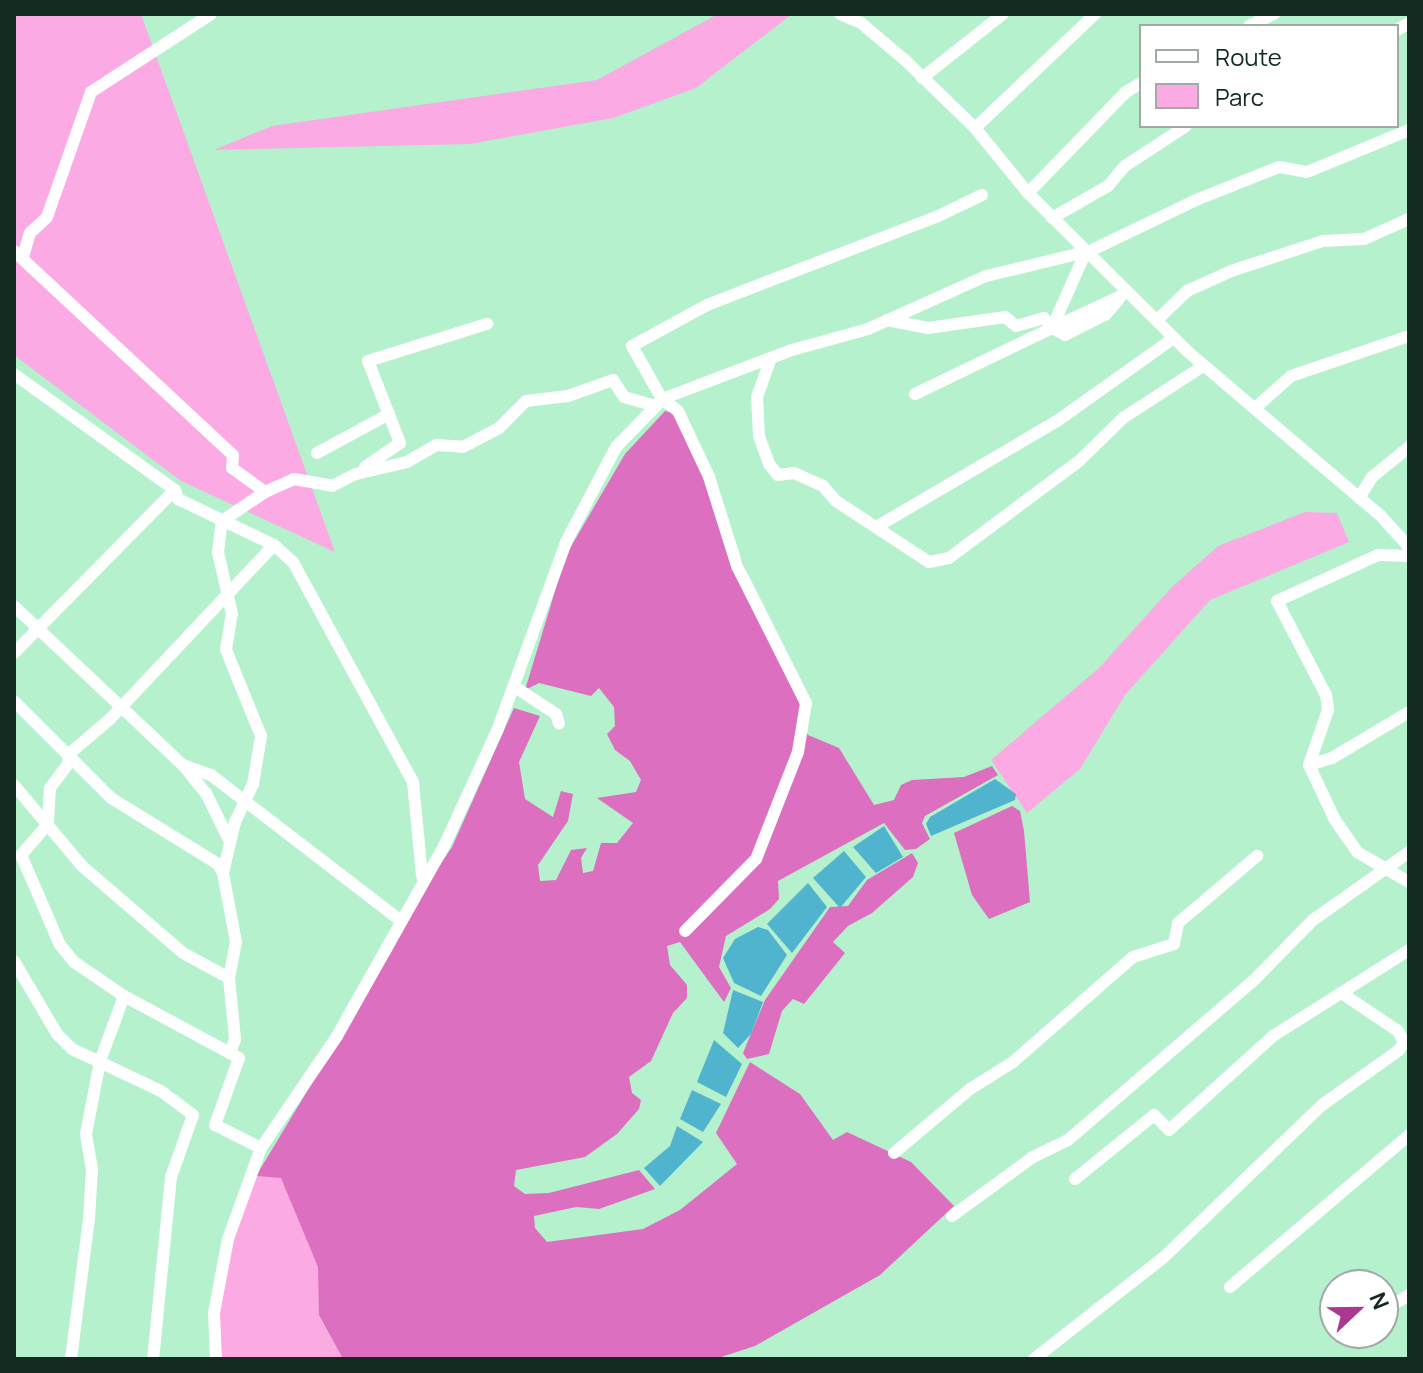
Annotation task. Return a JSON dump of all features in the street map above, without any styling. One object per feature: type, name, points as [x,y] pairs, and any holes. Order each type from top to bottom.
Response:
[{"type":"street","points":[[211,14],[91,92],[47,217],[30,233],[19,254],[120,354],[233,455],[232,468],[265,492]]},
{"type":"street","points":[[840,14],[861,23],[975,128],[1028,193],[1127,296],[1157,320],[1203,366],[1359,498],[1409,547]]},
{"type":"street","points":[[922,78],[1003,14]]},
{"type":"street","points":[[975,128],[1095,14]]},
{"type":"street","points":[[1253,24],[1274,14]]},
{"type":"street","points":[[1028,193],[1126,92],[1139,84]]},
{"type":"street","points":[[1052,218],[1108,186],[1125,166],[1183,128]]},
{"type":"street","points":[[216,1359],[214,1313],[228,1239],[261,1148],[337,1036],[422,876],[445,844],[515,687],[553,569],[593,486],[616,447],[659,402],[771,358],[887,320],[986,276],[1085,251],[1196,200],[1279,167],[1307,172],[1409,130]]},
{"type":"street","points":[[659,402],[632,346],[634,341],[748,287],[936,217],[982,195]]},
{"type":"street","points":[[1157,320],[1187,291],[1231,271],[1323,241],[1364,239],[1409,219]]},
{"type":"street","points":[[1052,328],[1085,251]]},
{"type":"street","points":[[915,394],[1052,328],[1127,296]]},
{"type":"street","points":[[887,320],[928,328],[1005,317],[1016,326],[1044,318],[1052,328]]},
{"type":"street","points":[[223,873],[230,842],[253,784],[260,731],[226,650],[232,614],[218,552],[222,521],[265,492],[294,479],[329,487],[356,474],[399,446],[368,361],[487,324]]},
{"type":"street","points":[[1255,408],[1291,376],[1409,336]]},
{"type":"street","points":[[878,526],[1057,421],[1174,338]]},
{"type":"street","points":[[771,358],[757,397],[759,436],[769,464],[778,475],[794,473],[823,486],[836,501],[929,562],[949,558],[1034,490],[1079,461],[1123,418],[1203,366]]},
{"type":"street","points":[[14,374],[175,490],[178,499],[274,545],[300,572],[413,782],[422,876]]},
{"type":"street","points":[[356,474],[407,462],[437,445],[467,446],[499,428],[526,401],[544,395],[568,396],[613,380],[624,397],[659,402],[678,411],[692,438],[737,566],[806,703],[798,752],[756,859],[685,931]]},
{"type":"street","points":[[317,453],[389,414]]},
{"type":"street","points":[[1359,498],[1372,477],[1409,447]]},
{"type":"street","points":[[14,653],[175,490]]},
{"type":"street","points":[[215,1125],[239,1058],[124,996],[74,962],[60,945],[21,855],[48,824],[50,788],[68,764],[69,754],[121,705],[274,545]]},
{"type":"street","points":[[1409,556],[1378,555],[1278,598],[1282,620],[1326,695],[1328,710],[1309,765],[1343,837],[1357,852],[1409,882]]},
{"type":"street","points":[[14,606],[183,765],[206,793],[230,842]]},
{"type":"street","points":[[515,687],[556,714],[559,724]]},
{"type":"street","points":[[14,701],[111,798],[218,864],[223,873],[236,942],[229,978],[235,1039],[230,1053]]},
{"type":"street","points":[[1309,765],[1332,758],[1409,712]]},
{"type":"street","points":[[183,765],[211,775],[400,920]]},
{"type":"street","points":[[14,785],[82,866],[183,953],[229,978]]},
{"type":"street","points":[[952,1216],[1033,1157],[1068,1140],[1255,979],[1313,920],[1384,866],[1409,852]]},
{"type":"street","points":[[894,1153],[970,1089],[1013,1062],[1133,957],[1174,944],[1178,923],[1257,856]]},
{"type":"street","points":[[1075,1179],[1154,1115],[1169,1130],[1273,1036],[1409,950]]},
{"type":"street","points":[[14,961],[57,1034],[72,1049],[161,1091],[193,1115],[261,1148]]},
{"type":"street","points":[[1034,1359],[1163,1258],[1322,1105],[1405,1044],[1401,1034],[1386,1019],[1343,994]]},
{"type":"street","points":[[71,1359],[89,1219],[92,1169],[86,1134],[100,1061],[124,996]]},
{"type":"street","points":[[153,1359],[171,1177],[193,1115]]},
{"type":"street","points":[[1230,1287],[1409,1135]]},
{"type":"green space","points":[[14,14],[141,14],[335,552],[181,481],[14,355]]},
{"type":"green space","points":[[718,14],[792,14],[696,88],[613,118],[470,144],[214,150],[272,126],[597,80]]},
{"type":"green space","points":[[1305,512],[1337,513],[1349,542],[1210,600],[1125,695],[1080,769],[1027,813],[991,760],[1099,668],[1172,587],[1218,546]]},
{"type":"green space","points":[[256,1176],[281,1177],[319,1267],[319,1315],[343,1359],[221,1359],[219,1313],[237,1224]]},
{"type":"shaded area","points":[[665,411],[679,414],[802,702],[802,727],[808,735],[839,748],[874,805],[894,800],[901,785],[912,780],[964,777],[992,766],[998,775],[925,816],[922,823],[930,839],[916,849],[905,850],[884,823],[778,881],[779,899],[770,909],[726,936],[719,967],[731,988],[724,1002],[680,942],[667,946],[670,965],[687,985],[687,998],[673,1013],[651,1061],[629,1077],[632,1093],[641,1100],[639,1109],[617,1134],[585,1157],[516,1170],[514,1186],[525,1194],[549,1193],[639,1170],[655,1189],[599,1209],[576,1207],[534,1216],[535,1228],[547,1242],[643,1229],[680,1210],[737,1164],[716,1133],[750,1062],[800,1094],[833,1140],[847,1132],[911,1162],[954,1206],[880,1275],[755,1346],[715,1359],[343,1359],[319,1315],[318,1267],[281,1178],[256,1176],[393,949],[407,914],[452,847],[514,708],[540,716],[519,762],[525,799],[553,817],[561,791],[573,794],[568,821],[538,865],[540,881],[556,880],[571,850],[587,848],[581,858],[583,873],[593,871],[601,843],[617,843],[633,823],[597,798],[636,792],[641,780],[630,761],[615,750],[607,734],[615,726],[614,707],[599,688],[591,696],[539,683],[525,690],[566,555],[625,454]]},
{"type":"shaded area","points":[[1012,806],[1020,811],[1024,831],[1030,902],[989,919],[972,895],[954,833]]},
{"type":"shaded area","points":[[912,853],[918,863],[913,877],[872,913],[848,926],[833,942],[845,953],[804,1004],[793,999],[782,1011],[769,1054],[747,1059],[743,1053],[765,1000],[830,907],[848,906],[867,880]]},
{"type":"water","points":[[995,779],[1016,794],[1015,800],[931,836],[926,824],[930,817]]},
{"type":"water","points":[[884,826],[903,857],[876,873],[853,847]]},
{"type":"water","points":[[844,851],[866,877],[840,908],[813,878]]},
{"type":"water","points":[[808,883],[827,907],[792,953],[767,924]]},
{"type":"water","points":[[758,927],[768,930],[787,955],[761,996],[734,983],[723,958],[735,939]]},
{"type":"water","points":[[733,990],[763,1002],[751,1034],[738,1048],[723,1033]]},
{"type":"water","points":[[714,1040],[742,1064],[726,1097],[697,1082]]},
{"type":"water","points":[[692,1090],[721,1104],[703,1132],[680,1119]]},
{"type":"water","points":[[677,1126],[703,1142],[660,1186],[644,1168],[670,1146]]}]
